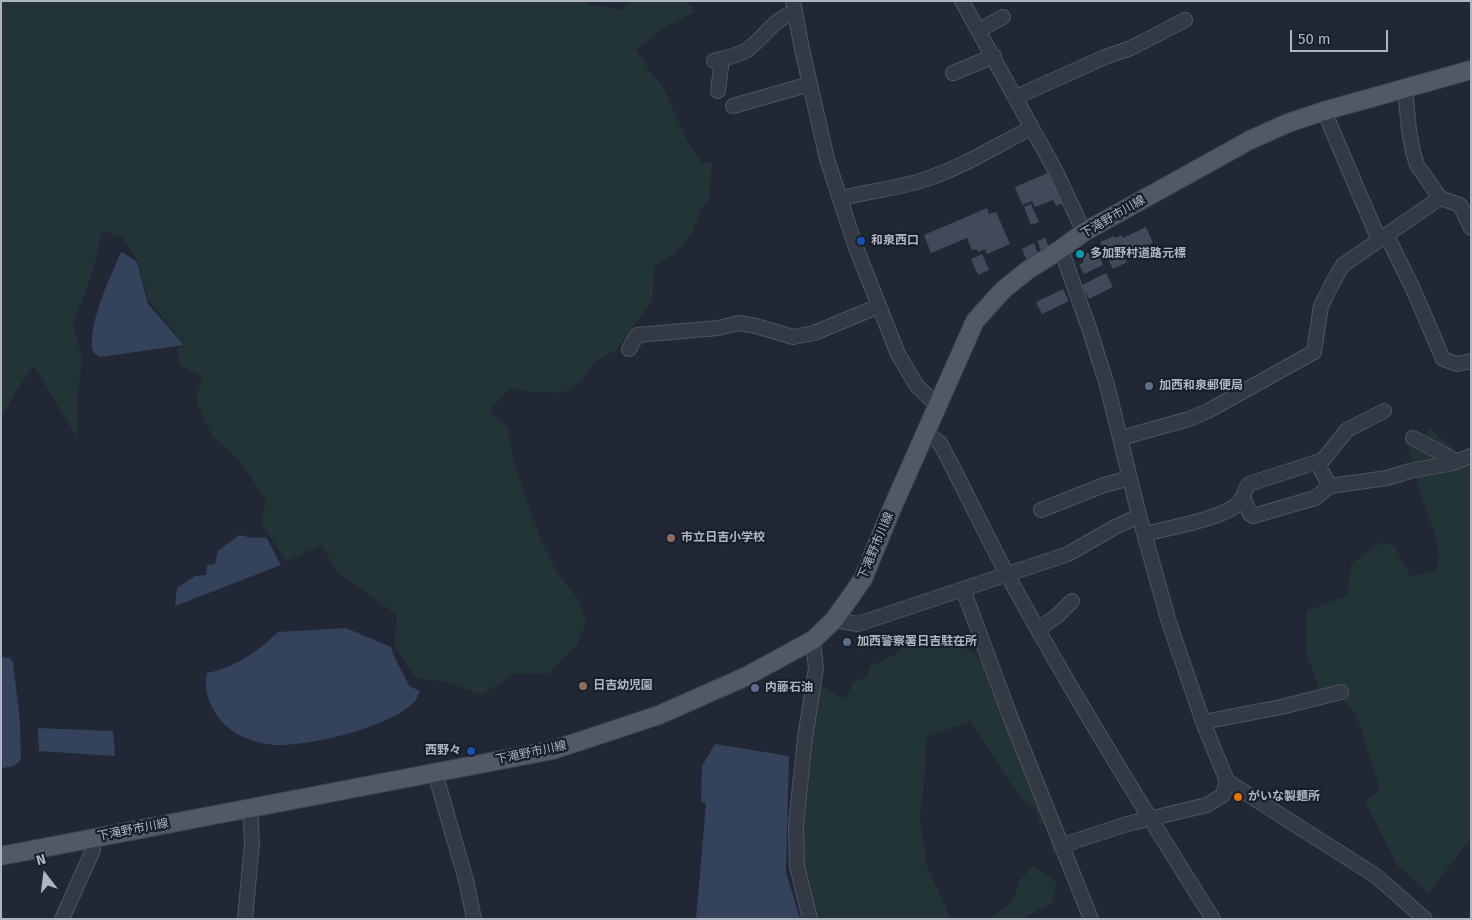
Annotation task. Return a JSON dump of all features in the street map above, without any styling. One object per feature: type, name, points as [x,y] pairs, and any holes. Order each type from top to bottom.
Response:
[{"type":"main road","name":"下滝野市川線","points":[[1,856],[553,750],[659,715],[747,676],[814,640],[834,620],[863,579],[890,513],[975,321],[1003,290],[1028,270],[1084,232],[1250,140],[1324,111],[1471,70]]},
{"type":"street","points":[[962,1],[994,56],[1055,170],[1084,232]]},
{"type":"street","points":[[718,91],[718,60],[741,53],[755,44],[780,18],[794,7],[827,159],[855,245],[898,354],[917,386],[937,405]]},
{"type":"street","points":[[979,30],[1003,17]]},
{"type":"street","points":[[1016,97],[1105,56],[1131,48],[1185,20]]},
{"type":"street","points":[[953,73],[994,56]]},
{"type":"street","points":[[734,106],[810,84]]},
{"type":"street","points":[[1405,89],[1413,152],[1417,165],[1440,198],[1460,205],[1471,228]]},
{"type":"street","points":[[1324,111],[1383,238],[1414,292],[1443,359],[1457,364],[1471,360]]},
{"type":"street","points":[[840,199],[903,186],[941,174],[962,165],[1031,128]]},
{"type":"street","points":[[1121,438],[1189,419],[1208,411],[1314,352],[1321,306],[1343,265],[1440,198]]},
{"type":"street","points":[[1061,249],[1107,385],[1139,516],[1168,619],[1203,722],[1227,780],[1376,876],[1425,919]]},
{"type":"street","points":[[630,349],[637,335],[710,329],[739,323],[793,337],[814,333],[879,306]]},
{"type":"street","points":[[1145,534],[1223,514],[1239,503],[1246,488],[1255,481],[1317,463],[1326,456],[1347,430],[1384,411]]},
{"type":"street","points":[[926,433],[940,443],[1007,574],[1038,629],[1150,819],[1213,919]]},
{"type":"street","points":[[1413,438],[1451,458],[1453,463]]},
{"type":"street","points":[[1241,498],[1244,499],[1250,514],[1253,516],[1316,498],[1330,486],[1386,478],[1410,471],[1453,463],[1471,456]]},
{"type":"street","points":[[1317,463],[1330,486]]},
{"type":"street","points":[[1041,510],[1104,485],[1130,478]]},
{"type":"street","points":[[834,620],[858,624],[1068,554],[1115,527],[1139,516]]},
{"type":"street","points":[[963,589],[1010,716],[1091,919]]},
{"type":"street","points":[[1038,629],[1057,616],[1072,601]]},
{"type":"street","points":[[810,919],[797,866],[796,824],[805,738],[816,668],[814,640]]},
{"type":"street","points":[[1203,722],[1281,707],[1341,692]]},
{"type":"street","points":[[435,773],[466,880],[474,919]]},
{"type":"street","points":[[1062,845],[1127,824],[1207,805],[1223,795],[1227,780]]},
{"type":"street","points":[[245,919],[252,843],[250,807]]},
{"type":"street","points":[[62,919],[93,850],[92,838]]},
{"type":"shaded area","points":[[1,1],[586,1],[588,4],[622,10],[632,1],[686,1],[695,12],[666,27],[636,49],[651,73],[662,85],[687,140],[701,162],[712,163],[709,199],[701,210],[692,234],[674,254],[655,267],[652,302],[615,351],[594,362],[581,381],[562,393],[529,392],[510,388],[489,411],[507,427],[515,466],[541,540],[557,573],[579,600],[586,622],[577,645],[548,674],[515,673],[482,695],[447,682],[415,678],[395,645],[397,615],[336,571],[322,545],[286,561],[261,523],[266,501],[243,465],[211,434],[196,401],[202,376],[179,365],[178,348],[185,345],[149,301],[138,261],[122,237],[102,231],[93,271],[73,324],[82,358],[78,394],[77,438],[34,366],[18,388],[1,420]]},
{"type":"shaded area","points":[[1431,429],[1471,465],[1471,838],[1429,893],[1397,865],[1365,802],[1380,790],[1356,714],[1338,694],[1321,693],[1306,653],[1306,611],[1346,596],[1352,563],[1382,542],[1394,546],[1411,577],[1437,569],[1438,551],[1436,540],[1408,448]]},
{"type":"shaded area","points":[[921,631],[937,635],[948,633],[977,655],[997,692],[1060,849],[1054,856],[1046,825],[1039,823],[1035,808],[1019,796],[970,721],[927,737],[920,819],[927,866],[951,919],[816,919],[804,864],[801,831],[806,777],[819,685],[845,699],[854,682],[866,677],[870,666],[894,655],[905,643]]},
{"type":"shaded area","points":[[1033,865],[1057,883],[1053,902],[1022,919],[990,919],[1013,901],[1018,883]]},
{"type":"water","points":[[122,252],[137,262],[148,304],[184,345],[100,357],[93,352],[93,330],[100,303]]},
{"type":"water","points":[[239,535],[253,538],[266,537],[281,565],[175,606],[177,588],[195,576],[206,575],[207,565],[215,564],[218,551]]},
{"type":"water","points":[[346,628],[391,647],[409,686],[420,691],[415,701],[404,710],[373,726],[334,737],[298,744],[273,745],[253,741],[234,732],[218,718],[208,696],[206,687],[207,673],[217,671],[246,658],[278,632]]},
{"type":"water","points":[[1,657],[10,658],[13,662],[20,722],[21,758],[15,765],[1,768]]},
{"type":"water","points":[[38,728],[113,731],[115,756],[39,751]]},
{"type":"water","points":[[715,744],[789,756],[786,872],[800,919],[696,919],[706,804],[701,801],[702,766]]},
{"type":"building","points":[[1050,172],[1063,203],[1056,206],[1053,200],[1035,207],[1032,201],[1022,205],[1015,187]]},
{"type":"building","points":[[1031,204],[1039,222],[1031,225],[1024,207]]},
{"type":"building","points":[[987,208],[989,214],[996,212],[1010,244],[987,254],[985,249],[978,252],[976,249],[972,250],[967,238],[931,253],[924,235]]},
{"type":"building","points":[[1146,227],[1153,243],[1124,257],[1127,262],[1113,269],[1100,242],[1114,236],[1115,238],[1121,235],[1123,238]]},
{"type":"building","points":[[1045,238],[1049,247],[1041,251],[1037,241]]},
{"type":"building","points":[[1034,243],[1038,254],[1026,259],[1022,249]]},
{"type":"building","points":[[1096,249],[1103,265],[1084,274],[1079,265],[1084,262],[1081,256]]},
{"type":"building","points":[[982,254],[989,270],[978,275],[971,259]]},
{"type":"building","points":[[1106,273],[1113,287],[1089,299],[1082,285]]},
{"type":"building","points":[[1063,289],[1069,301],[1042,314],[1036,302]]},
{"type":"place","name":"和泉西口","points":[[861,241]]},
{"type":"place","name":"多加野村道路元標","points":[[1080,254]]},
{"type":"place","name":"加西和泉郵便局","points":[[1149,386]]},
{"type":"place","name":"市立日吉小学校","points":[[671,538]]},
{"type":"place","name":"加西警察署日吉駐在所","points":[[847,642]]},
{"type":"place","name":"日吉幼児園","points":[[583,686]]},
{"type":"place","name":"内藤石油","points":[[755,688]]},
{"type":"place","name":"西野々","points":[[471,751]]},
{"type":"place","name":"がいな製麺所","points":[[1238,797]]}]
